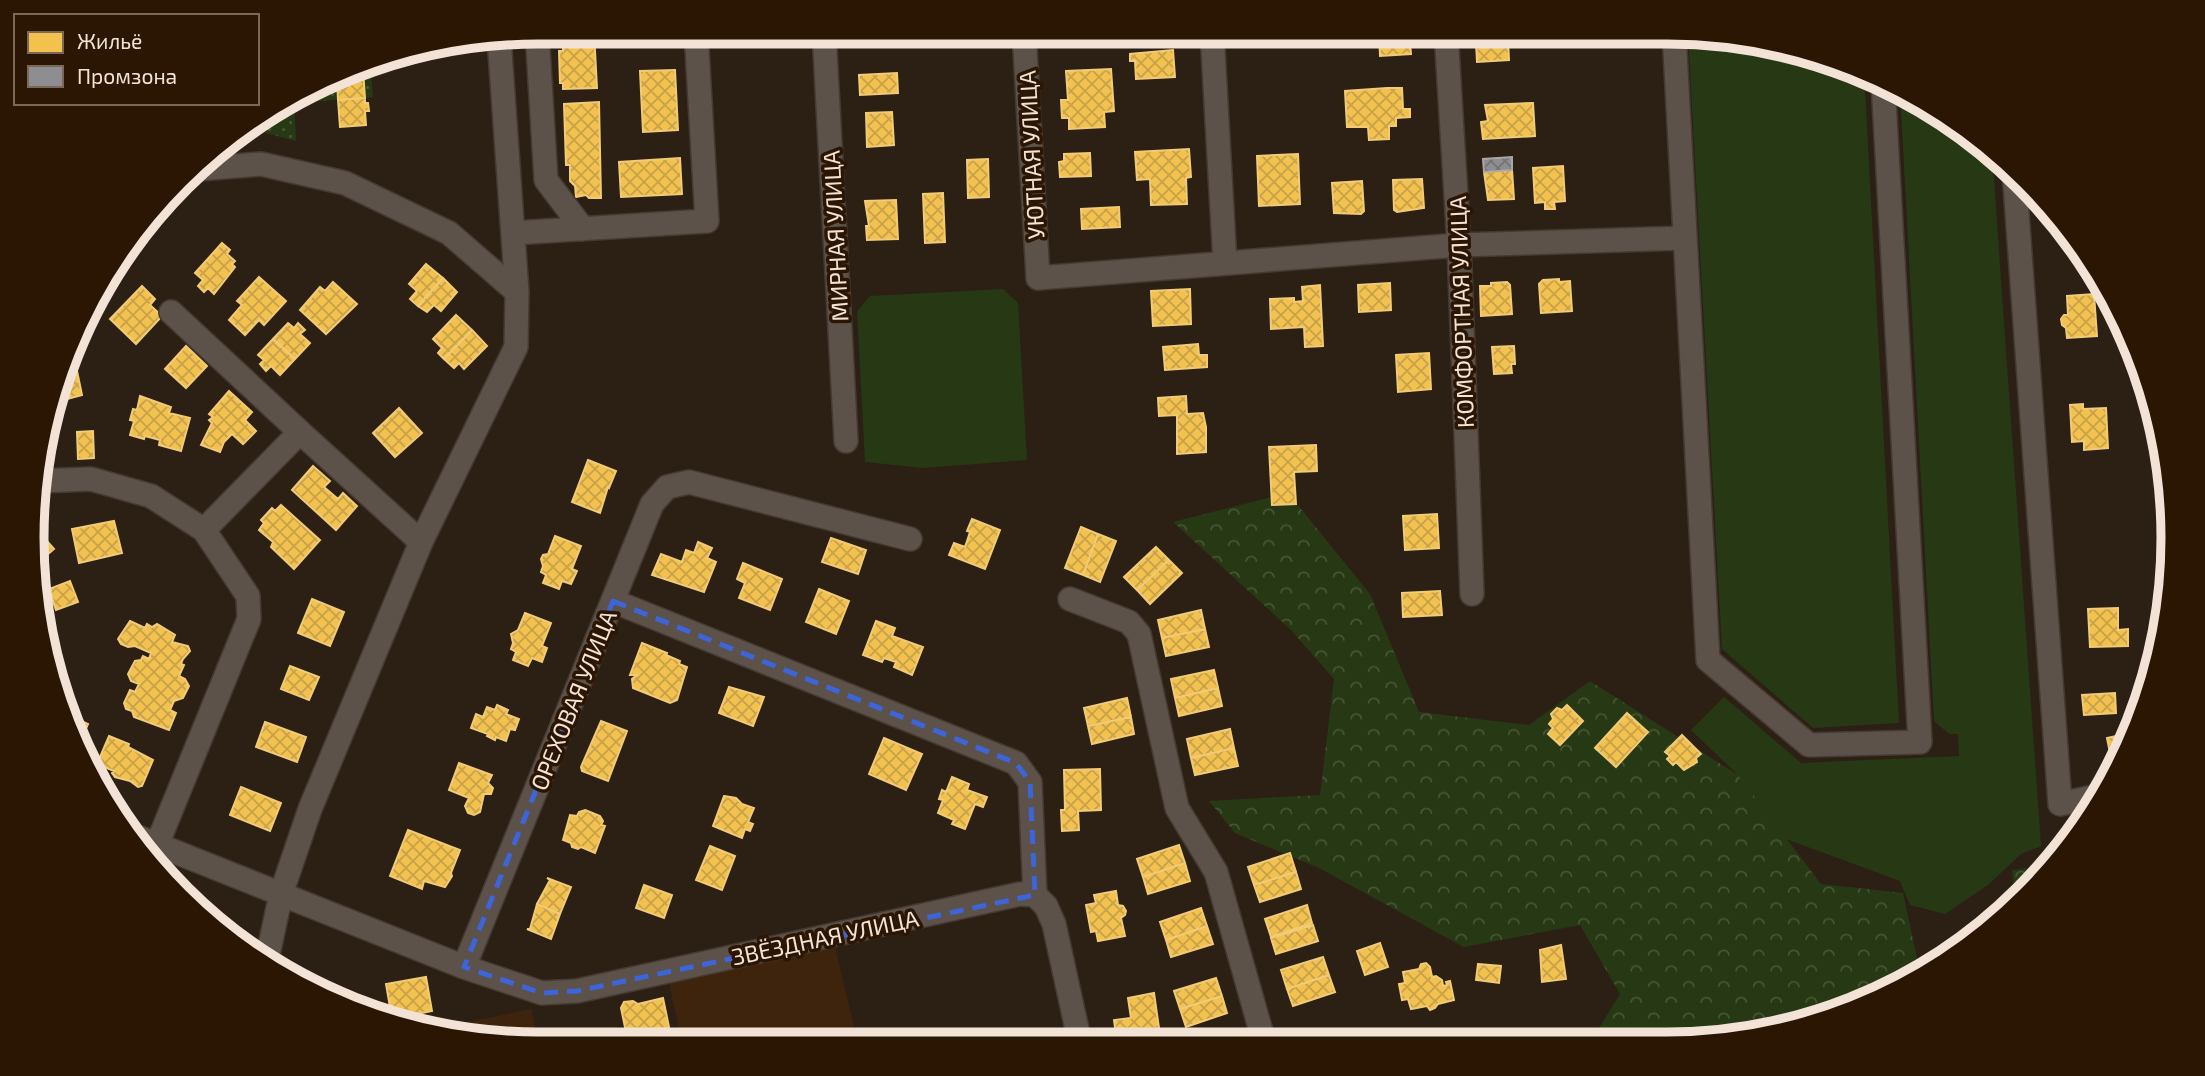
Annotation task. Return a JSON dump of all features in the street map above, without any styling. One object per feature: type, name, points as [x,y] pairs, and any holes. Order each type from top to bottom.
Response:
[{"type":"street","points":[[538,44],[546,180],[583,229]]},
{"type":"street","points":[[513,233],[707,221],[697,44]]},
{"type":"street","name":"МИРНАЯ УЛИЦА","points":[[825,44],[846,441]]},
{"type":"street","name":"УЮТНАЯ УЛИЦА","points":[[1025,44],[1038,278],[1225,263]]},
{"type":"street","points":[[1213,44],[1225,263],[1459,246],[1684,238]]},
{"type":"street","name":"КОМФОРТНАЯ УЛИЦА","points":[[1447,44],[1459,246],[1472,594]]},
{"type":"street","points":[[1675,44],[1708,660],[1809,745],[1920,742],[1884,94]]},
{"type":"street","points":[[268,952],[281,894],[310,810],[421,542],[516,347],[517,292],[500,46]]},
{"type":"street","points":[[210,168],[261,164],[345,183],[449,233],[517,292]]},
{"type":"street","points":[[2015,188],[2060,804],[2087,798]]},
{"type":"street","points":[[171,312],[421,542]]},
{"type":"street","points":[[204,530],[300,432]]},
{"type":"street","points":[[47,481],[91,479],[151,496],[204,530],[248,596],[249,618],[150,844]]},
{"type":"street","name":"ОРЕХОВАЯ УЛИЦА","points":[[464,967],[652,504],[667,487],[689,482],[910,540]]},
{"type":"street","points":[[1070,599],[1129,622],[1139,634],[1177,808],[1216,872],[1261,1032]]},
{"type":"street","points":[[613,601],[1016,764],[1030,782],[1035,895],[1046,906],[1054,924],[1078,1032]]},
{"type":"street","points":[[153,847],[281,894],[464,967]]},
{"type":"street","name":"ЗВЁЗДНАЯ УЛИЦА","points":[[464,967],[541,993],[577,991],[1020,894],[1035,895]]},
{"type":"highlighted area","points":[[613,601],[1016,763],[1030,782],[1035,895],[577,991],[542,993],[464,967]]},
{"type":"shaded area","points":[[834,943],[855,1032],[679,1032],[668,977]]},
{"type":"shaded area","points":[[531,1009],[536,1032],[506,1031],[455,1025]]},
{"type":"green space","points":[[1689,45],[1763,53],[1826,70],[1865,85],[1899,723],[1813,728],[1722,649]]},
{"type":"green space","points":[[371,73],[373,97],[306,102]]},
{"type":"green space","points":[[1901,103],[1942,127],[1993,166],[2041,846],[2021,854],[1988,885],[1945,914],[1910,905],[1900,881],[1759,829],[1737,774],[1691,730],[1724,697],[1801,763],[1959,756],[1958,734],[1949,734],[1934,721]]},
{"type":"green space","points":[[294,108],[296,141],[266,133],[254,133]]},
{"type":"green space","points":[[1003,289],[1018,303],[1027,460],[923,468],[865,462],[857,311],[870,296]]},
{"type":"green space","points":[[1288,493],[1370,594],[1419,712],[1529,725],[1590,681],[1738,775],[1821,884],[1903,893],[1918,963],[1856,995],[1763,1023],[1699,1031],[1597,1032],[1620,994],[1580,925],[1464,947],[1319,868],[1235,833],[1209,801],[1320,795],[1334,679],[1291,630],[1173,522]]},
{"type":"green space","points":[[2036,867],[2014,889],[2012,870]]},
{"type":"building: Жильё","points":[[595,44],[597,88],[563,89],[563,83],[560,83],[559,51],[563,51],[563,46],[558,46]]},
{"type":"building: Жильё","points":[[1380,44],[1410,44],[1411,54],[1380,56]]},
{"type":"building: Жильё","points":[[1476,44],[1508,44],[1509,60],[1477,62]]},
{"type":"building: Жильё","points":[[1173,50],[1175,77],[1136,79],[1135,61],[1130,61],[1130,54]]},
{"type":"building: Жильё","points":[[1111,69],[1114,111],[1104,112],[1105,127],[1069,129],[1069,118],[1062,118],[1061,100],[1068,100],[1066,71]]},
{"type":"building: Жильё","points":[[675,70],[678,130],[643,132],[640,71]]},
{"type":"building: Жильё","points":[[897,73],[898,93],[860,95],[859,75]]},
{"type":"building: Жильё","points":[[363,76],[365,98],[338,100],[337,86]]},
{"type":"building: Жильё","points":[[1402,88],[1403,109],[1410,109],[1410,117],[1396,118],[1396,126],[1389,126],[1389,139],[1369,140],[1368,127],[1347,127],[1345,91]]},
{"type":"building: Жильё","points":[[365,98],[369,111],[365,111],[366,125],[340,127],[338,100]]},
{"type":"building: Жильё","points":[[599,102],[601,198],[589,198],[586,195],[576,197],[575,186],[570,181],[570,165],[566,165],[564,104]]},
{"type":"building: Жильё","points":[[1533,103],[1535,136],[1483,139],[1481,122],[1488,121],[1485,105]]},
{"type":"building: Жильё","points":[[892,112],[894,145],[867,147],[866,113]]},
{"type":"building: Жильё","points":[[1189,149],[1191,177],[1186,178],[1187,204],[1151,205],[1150,179],[1137,180],[1135,152]]},
{"type":"building: Жильё","points":[[1090,153],[1091,176],[1060,177],[1059,162],[1064,161],[1064,154]]},
{"type":"building: Жильё","points":[[1298,154],[1300,204],[1259,206],[1257,156]]},
{"type":"building: Жильё","points":[[680,158],[682,194],[621,197],[619,162]]},
{"type":"building: Жильё","points":[[988,159],[989,197],[968,198],[967,160]]},
{"type":"building: Жильё","points":[[1563,166],[1565,201],[1554,202],[1555,209],[1545,209],[1545,202],[1535,203],[1533,168]]},
{"type":"building: Жильё","points":[[1512,170],[1514,199],[1488,200],[1484,172]]},
{"type":"building: Жильё","points":[[1422,179],[1424,208],[1397,212],[1394,210],[1393,180]]},
{"type":"building: Жильё","points":[[1362,181],[1364,211],[1361,214],[1334,213],[1332,183]]},
{"type":"building: Жильё","points":[[943,193],[945,242],[925,243],[923,194]]},
{"type":"building: Жильё","points":[[896,200],[898,239],[867,240],[866,226],[869,226],[865,201]]},
{"type":"building: Жильё","points":[[1119,207],[1120,227],[1082,229],[1081,209]]},
{"type":"building: Жильё","points":[[222,243],[230,250],[227,254],[235,261],[232,264],[235,267],[214,294],[208,288],[204,292],[198,286],[203,280],[195,273]]},
{"type":"building: Жильё","points":[[426,264],[443,278],[418,306],[410,299],[417,291],[409,284]]},
{"type":"building: Жильё","points":[[259,277],[286,301],[264,325],[259,320],[245,335],[229,320],[242,305],[237,301]]},
{"type":"building: Жильё","points":[[443,278],[457,292],[441,311],[434,305],[427,312],[418,306]]},
{"type":"building: Жильё","points":[[1559,279],[1559,282],[1570,281],[1572,311],[1541,313],[1539,284],[1543,280]]},
{"type":"building: Жильё","points":[[333,282],[357,304],[326,334],[300,310],[320,287],[325,291]]},
{"type":"building: Жильё","points":[[1507,282],[1510,285],[1512,314],[1481,316],[1480,286]]},
{"type":"building: Жильё","points":[[1390,283],[1391,310],[1359,312],[1358,285]]},
{"type":"building: Жильё","points":[[1320,285],[1323,346],[1305,347],[1304,327],[1271,329],[1270,299],[1294,298],[1294,302],[1303,301],[1302,287]]},
{"type":"building: Жильё","points":[[142,286],[155,299],[150,305],[162,316],[136,344],[110,319]]},
{"type":"building: Жильё","points":[[1190,289],[1191,324],[1153,326],[1151,291]]},
{"type":"building: Жильё","points":[[2094,294],[2097,336],[2067,338],[2061,319],[2068,315],[2067,296]]},
{"type":"building: Жильё","points":[[456,315],[472,330],[444,359],[438,353],[442,348],[433,339]]},
{"type":"building: Жильё","points":[[288,323],[294,328],[298,323],[305,330],[300,334],[310,343],[295,359],[273,339]]},
{"type":"building: Жильё","points":[[472,330],[487,346],[464,369],[459,363],[454,368],[444,359]]},
{"type":"building: Жильё","points":[[273,339],[295,359],[280,375],[271,366],[266,371],[260,364],[264,360],[258,355]]},
{"type":"building: Жильё","points":[[1198,344],[1199,355],[1207,355],[1207,367],[1165,370],[1163,347]]},
{"type":"building: Жильё","points":[[186,346],[207,366],[186,388],[165,369]]},
{"type":"building: Жильё","points":[[1514,346],[1515,364],[1511,364],[1512,373],[1494,374],[1492,347]]},
{"type":"building: Жильё","points":[[1429,353],[1431,389],[1398,392],[1396,355]]},
{"type":"building: Жильё","points":[[75,366],[76,366],[82,395],[64,400]]},
{"type":"building: Жильё","points":[[229,391],[252,412],[245,420],[256,431],[243,444],[232,434],[224,442],[220,452],[201,445],[212,423],[209,420],[213,417],[209,414]]},
{"type":"building: Жильё","points":[[140,396],[171,407],[169,413],[190,418],[181,451],[159,445],[160,440],[130,435],[134,421],[130,420],[133,409],[137,410]]},
{"type":"building: Жильё","points":[[1186,396],[1187,414],[1203,413],[1206,452],[1177,454],[1177,415],[1159,416],[1158,398]]},
{"type":"building: Жильё","points":[[2083,404],[2083,409],[2106,408],[2108,448],[2084,450],[2084,441],[2072,442],[2070,405]]},
{"type":"building: Жильё","points":[[399,408],[422,433],[395,457],[373,433]]},
{"type":"building: Жильё","points":[[93,431],[94,458],[78,459],[77,432]]},
{"type":"building: Жильё","points":[[1316,445],[1317,471],[1294,472],[1296,504],[1272,505],[1269,447]]},
{"type":"building: Жильё","points":[[588,460],[616,471],[600,513],[572,502]]},
{"type":"building: Жильё","points":[[313,466],[330,481],[324,487],[338,499],[343,493],[357,506],[336,530],[292,490]]},
{"type":"building: Жильё","points":[[281,505],[320,540],[294,569],[271,547],[273,542],[259,530],[264,523],[261,520],[272,508],[275,511]]},
{"type":"building: Жильё","points":[[1437,514],[1439,548],[1405,550],[1403,516]]},
{"type":"building: Жильё","points":[[972,519],[1000,530],[985,569],[949,555],[954,543],[965,547]]},
{"type":"building: Жильё","points":[[114,521],[122,553],[79,563],[72,529]]},
{"type":"building: Жильё","points":[[1081,527],[1098,534],[1083,575],[1065,568]]},
{"type":"building: Жильё","points":[[1098,534],[1116,541],[1100,582],[1083,575]]},
{"type":"building: Жильё","points":[[555,536],[581,546],[572,569],[577,571],[571,584],[562,581],[559,589],[543,583],[546,575],[541,572],[541,559],[548,554]]},
{"type":"building: Жильё","points":[[44,538],[54,549],[45,557]]},
{"type":"building: Жильё","points":[[831,538],[866,550],[858,574],[822,562]]},
{"type":"building: Жильё","points":[[698,542],[712,548],[707,558],[716,562],[704,592],[652,575],[661,554],[682,562],[686,550],[694,553]]},
{"type":"building: Жильё","points":[[1156,547],[1169,560],[1137,590],[1124,577]]},
{"type":"building: Жильё","points":[[1169,560],[1182,573],[1150,604],[1137,590]]},
{"type":"building: Жильё","points":[[743,563],[782,579],[770,610],[739,598],[745,583],[737,579]]},
{"type":"building: Жильё","points":[[70,581],[78,602],[56,610],[49,589]]},
{"type":"building: Жильё","points":[[819,589],[849,601],[836,634],[806,622]]},
{"type":"building: Жильё","points":[[1440,591],[1442,615],[1403,617],[1402,593]]},
{"type":"building: Жильё","points":[[312,599],[344,612],[330,646],[298,633]]},
{"type":"building: Жильё","points":[[2118,608],[2118,630],[2128,629],[2128,646],[2090,647],[2088,609]]},
{"type":"building: Жильё","points":[[1201,610],[1205,629],[1162,638],[1158,620]]},
{"type":"building: Жильё","points":[[525,613],[551,623],[542,646],[547,648],[542,662],[532,658],[528,666],[513,660],[516,652],[511,649],[511,634],[518,630]]},
{"type":"building: Жильё","points":[[130,621],[145,628],[147,624],[152,627],[157,624],[175,635],[172,642],[188,646],[190,651],[183,659],[181,664],[184,665],[179,676],[185,679],[189,686],[183,698],[174,701],[170,710],[176,713],[169,730],[134,717],[132,711],[126,709],[124,703],[130,690],[135,692],[139,684],[131,681],[128,674],[135,661],[141,660],[143,656],[149,659],[151,653],[135,646],[121,644],[118,639]]},
{"type":"building: Жильё","points":[[876,621],[895,628],[892,636],[923,647],[912,675],[894,667],[896,662],[884,658],[882,662],[863,655]]},
{"type":"building: Жильё","points":[[1205,629],[1209,647],[1166,656],[1162,638]]},
{"type":"building: Жильё","points":[[642,643],[667,653],[666,655],[687,667],[677,700],[670,703],[633,688],[632,679],[637,675],[630,675]]},
{"type":"building: Жильё","points":[[290,666],[319,677],[309,700],[281,689]]},
{"type":"building: Жильё","points":[[1214,670],[1218,688],[1175,698],[1171,679]]},
{"type":"building: Жильё","points":[[729,687],[764,697],[753,726],[719,713]]},
{"type":"building: Жильё","points":[[1218,688],[1222,706],[1179,716],[1175,698]]},
{"type":"building: Жильё","points":[[2115,693],[2116,713],[2084,715],[2082,695]]},
{"type":"building: Жильё","points":[[1127,698],[1131,717],[1088,726],[1084,708]]},
{"type":"building: Жильё","points":[[497,705],[508,710],[506,714],[519,719],[515,730],[510,729],[506,741],[496,737],[495,740],[487,736],[488,734],[471,728],[476,714],[483,717],[487,707],[495,710]]},
{"type":"building: Жильё","points":[[1567,705],[1583,721],[1560,745],[1548,734],[1553,728],[1549,724],[1553,719],[1551,714],[1557,708],[1562,710]]},
{"type":"building: Жильё","points":[[1627,713],[1648,732],[1616,767],[1595,748]]},
{"type":"building: Жильё","points":[[1131,717],[1134,734],[1092,744],[1088,726]]},
{"type":"building: Жильё","points":[[78,720],[88,724],[84,733]]},
{"type":"building: Жильё","points":[[601,721],[627,731],[608,781],[582,771],[581,767]]},
{"type":"building: Жильё","points":[[265,722],[306,737],[297,762],[256,747]]},
{"type":"building: Жильё","points":[[1230,729],[1234,748],[1191,758],[1187,739]]},
{"type":"building: Жильё","points":[[1682,735],[1701,754],[1696,758],[1697,762],[1684,770],[1676,762],[1673,765],[1667,759],[1670,756],[1665,752]]},
{"type":"building: Жильё","points":[[2120,735],[2111,756],[2107,738]]},
{"type":"building: Жильё","points":[[109,736],[129,744],[128,747],[153,760],[142,786],[138,787],[130,781],[115,777],[112,773],[114,771],[98,762]]},
{"type":"building: Жильё","points":[[884,738],[922,754],[906,790],[869,774]]},
{"type":"building: Жильё","points":[[1234,748],[1238,766],[1195,775],[1191,758]]},
{"type":"building: Жильё","points":[[459,763],[492,775],[488,783],[493,788],[491,794],[484,794],[480,812],[474,815],[468,813],[465,806],[469,798],[449,790]]},
{"type":"building: Жильё","points":[[1100,769],[1101,810],[1078,811],[1079,830],[1062,831],[1061,810],[1065,810],[1064,770]]},
{"type":"building: Жильё","points":[[952,777],[969,784],[967,790],[987,797],[983,807],[975,804],[965,829],[952,824],[954,820],[938,813],[943,800],[939,799],[942,790],[946,792]]},
{"type":"building: Жильё","points":[[241,787],[281,803],[270,831],[230,815]]},
{"type":"building: Жильё","points":[[724,796],[736,798],[742,804],[754,808],[748,822],[753,824],[750,831],[745,829],[742,838],[713,826]]},
{"type":"building: Жильё","points":[[585,810],[600,816],[603,821],[601,825],[605,826],[595,853],[581,847],[572,847],[571,843],[563,840],[570,815],[577,816]]},
{"type":"building: Жильё","points":[[408,830],[460,850],[452,876],[445,887],[424,881],[422,889],[390,876]]},
{"type":"building: Жильё","points":[[1179,845],[1185,863],[1143,877],[1137,859]]},
{"type":"building: Жильё","points":[[710,846],[735,856],[722,890],[696,880]]},
{"type":"building: Жильё","points":[[1290,853],[1296,872],[1254,885],[1248,867]]},
{"type":"building: Жильё","points":[[1185,863],[1190,881],[1148,894],[1143,877]]},
{"type":"building: Жильё","points":[[1296,872],[1301,889],[1260,902],[1254,885]]},
{"type":"building: Жильё","points":[[547,878],[571,887],[560,914],[537,904],[550,880]]},
{"type":"building: Жильё","points":[[644,885],[672,895],[664,918],[636,908]]},
{"type":"building: Жильё","points":[[1116,891],[1118,905],[1123,906],[1126,911],[1121,918],[1125,936],[1098,941],[1096,931],[1091,932],[1086,905],[1096,903],[1094,895]]},
{"type":"building: Жильё","points":[[537,904],[560,914],[551,939],[527,929],[530,929]]},
{"type":"building: Жильё","points":[[1307,905],[1312,923],[1271,937],[1265,919]]},
{"type":"building: Жильё","points":[[1201,908],[1207,926],[1166,940],[1160,922]]},
{"type":"building: Жильё","points":[[1313,925],[1318,941],[1276,954],[1271,938]]},
{"type":"building: Жильё","points":[[1207,926],[1213,944],[1171,957],[1166,940]]},
{"type":"building: Жильё","points":[[1380,943],[1388,967],[1365,975],[1357,951]]},
{"type":"building: Жильё","points":[[1561,945],[1566,979],[1542,982],[1540,950]]},
{"type":"building: Жильё","points":[[1323,957],[1329,975],[1287,989],[1281,970]]},
{"type":"building: Жильё","points":[[1426,963],[1430,967],[1432,977],[1436,976],[1442,980],[1443,986],[1450,981],[1454,1000],[1438,1004],[1430,1010],[1427,1006],[1411,1009],[1408,999],[1402,1000],[1399,984],[1405,983],[1403,972],[1419,969],[1421,964]]},
{"type":"building: Жильё","points":[[1478,964],[1501,966],[1499,983],[1476,980]]},
{"type":"building: Жильё","points":[[1329,975],[1335,992],[1293,1006],[1287,989]]},
{"type":"building: Жильё","points":[[426,977],[432,1011],[411,1015],[390,1009],[386,984]]},
{"type":"building: Жильё","points":[[1216,978],[1222,996],[1180,1009],[1174,991]]},
{"type":"building: Жильё","points":[[1154,993],[1160,1032],[1116,1032],[1114,1020],[1131,1018],[1128,998]]},
{"type":"building: Жильё","points":[[1222,996],[1227,1013],[1186,1027],[1180,1009]]},
{"type":"building: Жильё","points":[[663,998],[669,1027],[648,1032],[626,1032],[621,1008],[624,1002],[633,1001],[638,1004]]},
{"type":"building: Промзона","points":[[1512,157],[1512,170],[1484,172],[1483,159]]}]
